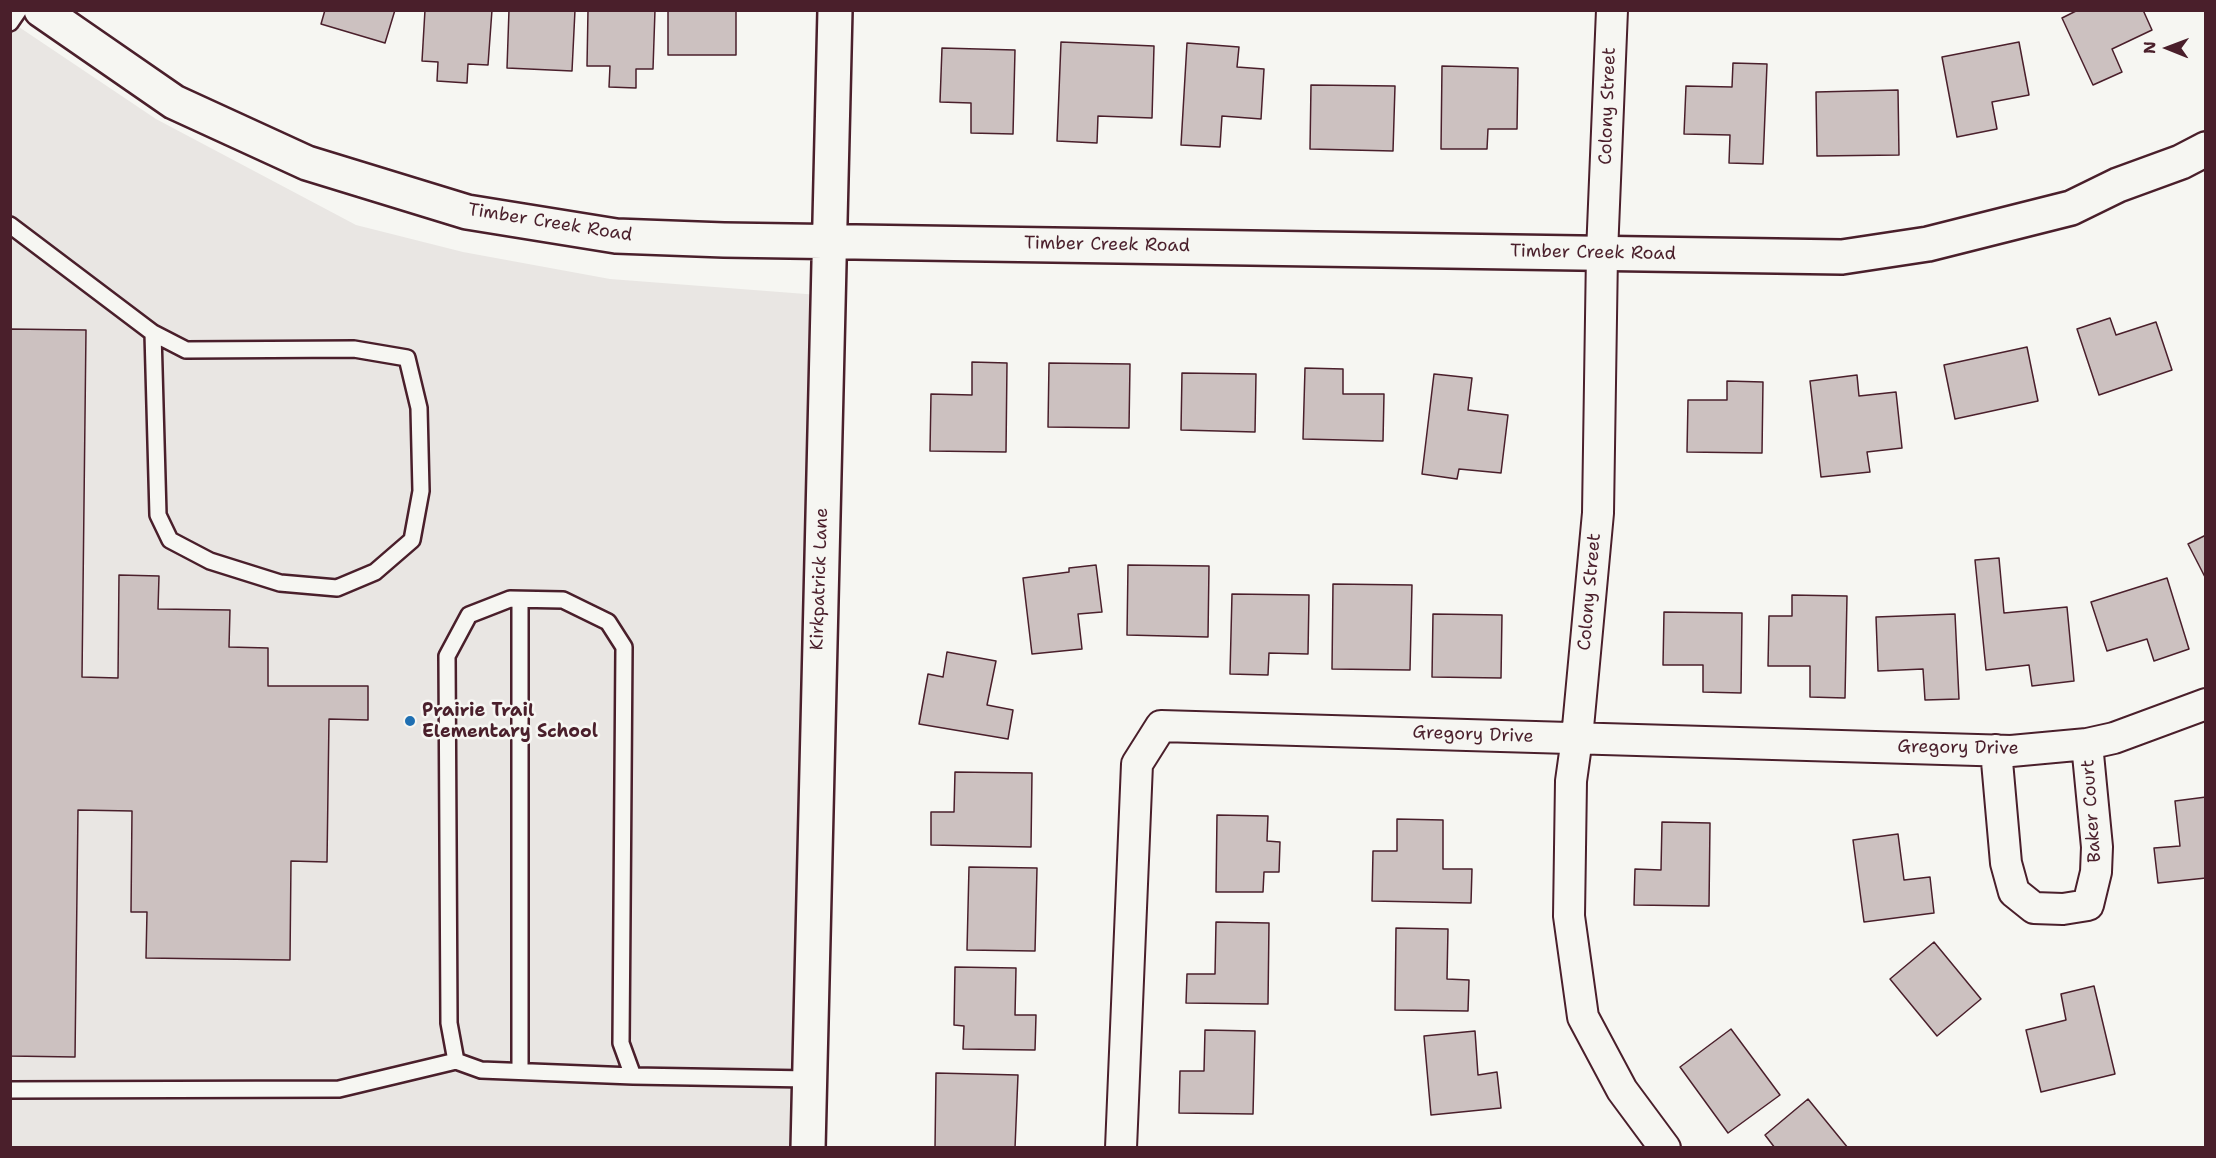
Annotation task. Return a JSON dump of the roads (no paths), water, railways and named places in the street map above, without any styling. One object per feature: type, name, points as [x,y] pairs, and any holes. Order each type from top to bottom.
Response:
[{"type":"street","name":"Timber Creek Road","points":[[41,10],[174,102],[307,164],[467,212],[616,236],[724,240],[1842,257],[1928,244],[2072,208],[2118,185],[2181,162],[2205,149]]},
{"type":"street","name":"Kirkpatrick Lane","points":[[808,1148],[835,10]]},
{"type":"street","name":"Colony Street","points":[[1612,10],[1602,253],[1598,513],[1571,781],[1569,916],[1583,1017],[1622,1090],[1665,1148]]},
{"type":"street","name":"Gregory Drive","points":[[1121,1148],[1137,764],[1161,726],[1996,750],[2087,744],[2114,738],[2205,704]]},
{"type":"street","name":"Baker Court","points":[[1996,750],[2006,862],[2014,892],[2034,908],[2063,909],[2088,905],[2096,872],[2097,847],[2087,744]]},
{"type":"lane","points":[[10,23],[19,10]]},
{"type":"lane","points":[[10,225],[153,333],[186,350],[354,349],[407,358],[419,408],[420,443],[421,490],[412,540],[375,572],[337,588],[280,583],[210,561],[170,540],[158,515],[153,333]]},
{"type":"lane","points":[[456,1061],[449,1023],[447,656],[469,615],[510,599],[563,600],[608,622],[624,647],[621,1043],[633,1076]]},
{"type":"lane","points":[[520,600],[520,1071]]},
{"type":"lane","points":[[10,1090],[339,1089],[456,1061],[481,1070],[633,1076],[809,1079]]},
{"type":"place","name":"Prairie Trail Elementary School","points":[[410,721]]}]
